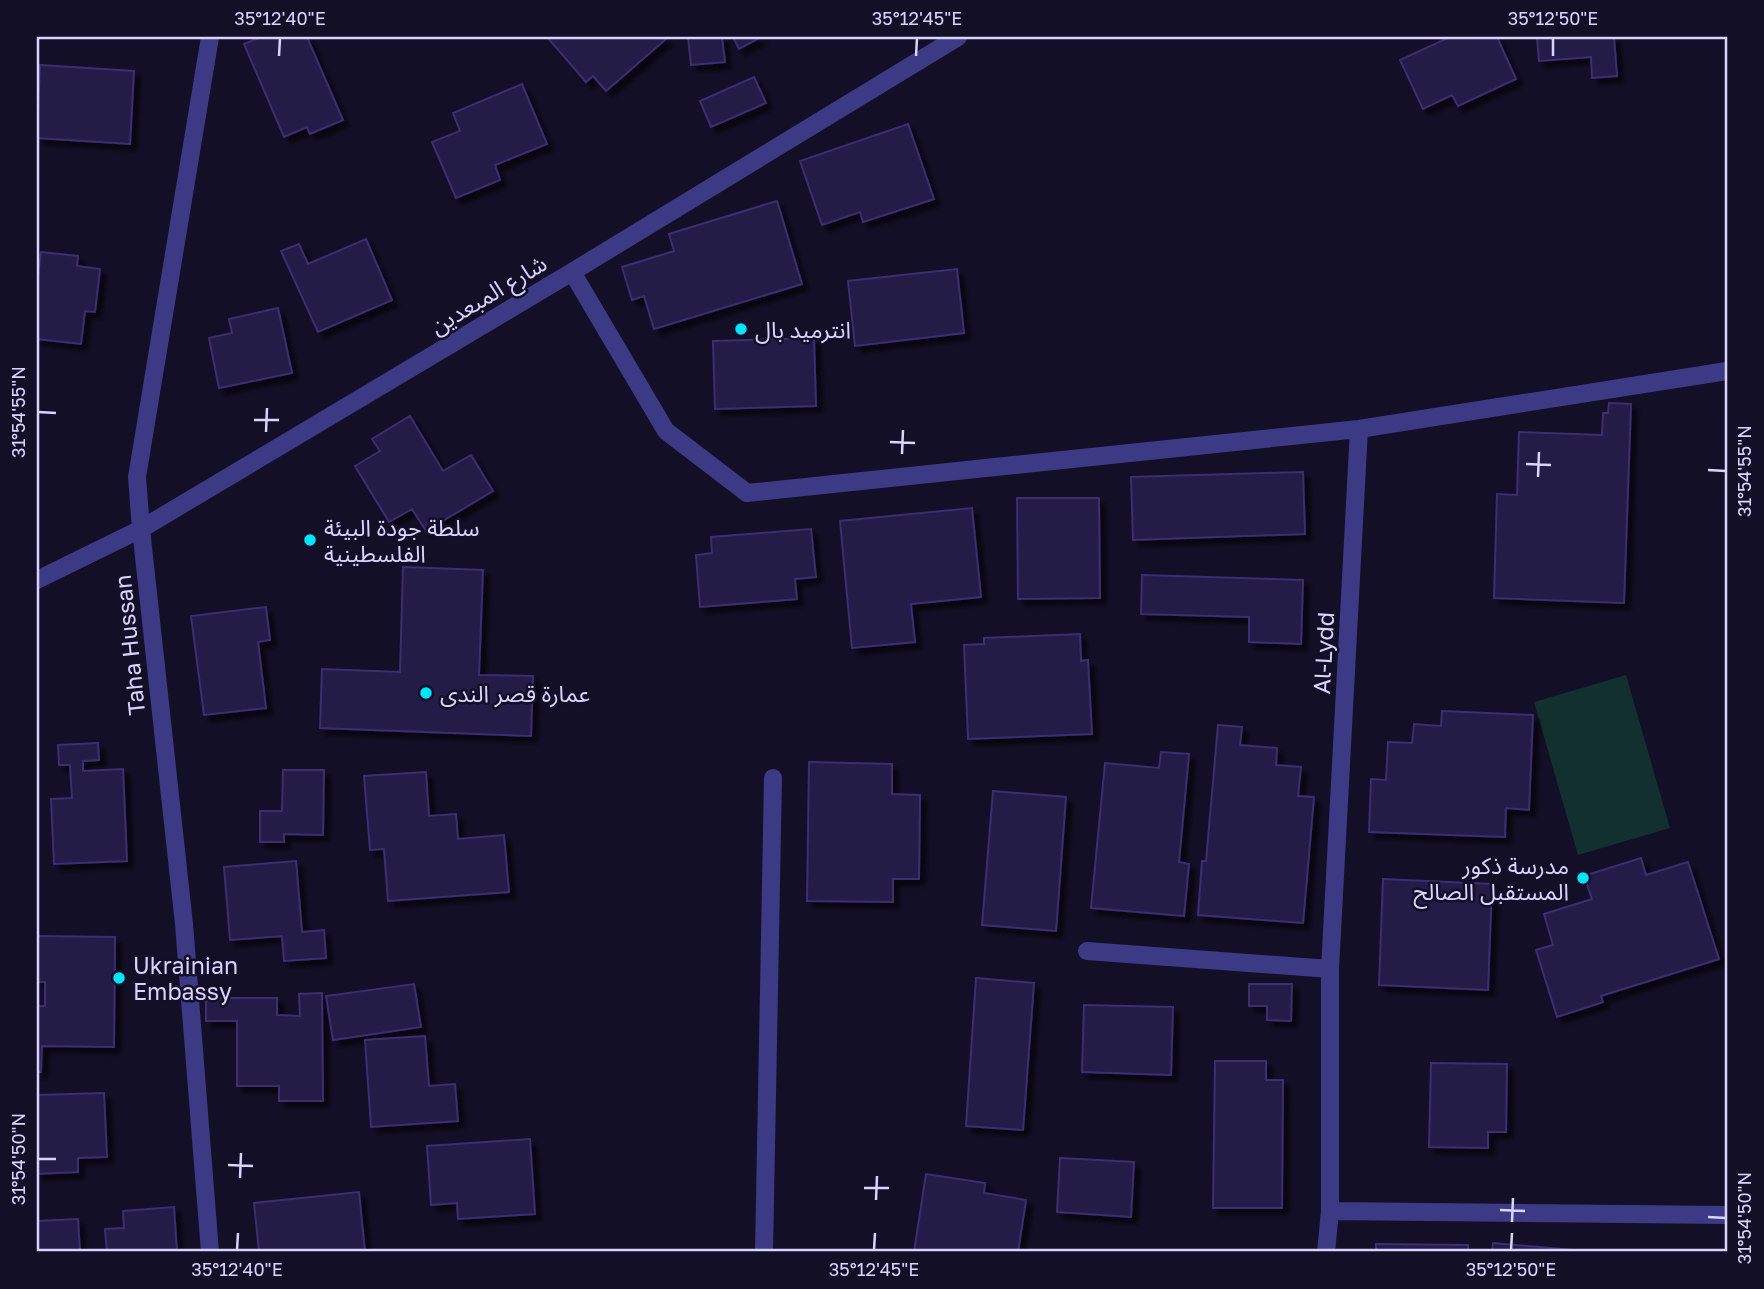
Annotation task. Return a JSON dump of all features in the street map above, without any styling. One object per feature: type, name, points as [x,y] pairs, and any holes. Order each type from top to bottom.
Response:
[{"type":"street","name":"Taha Hussan","points":[[209,1252],[184,925],[137,477],[210,37]]},
{"type":"street","name":"شارع المبعدين","points":[[37,580],[141,529],[572,272],[958,37]]},
{"type":"street","points":[[572,272],[666,431],[747,492],[1359,429],[1727,371]]},
{"type":"street","name":"Al-Lydd","points":[[1326,1252],[1330,1211],[1330,969],[1359,429]]},
{"type":"street","points":[[764,1252],[773,778]]},
{"type":"street","points":[[1087,951],[1330,969]]},
{"type":"street","points":[[1330,1211],[1727,1215]]},
{"type":"green space","points":[[1626,675],[1670,828],[1578,855],[1534,702]]},
{"type":"building","points":[[261,37],[307,37],[343,120],[310,134],[307,127],[284,137],[244,44]]},
{"type":"building","points":[[547,37],[666,39],[606,91],[593,76],[586,82]]},
{"type":"building","points":[[688,37],[722,37],[725,62],[691,65]]},
{"type":"building","points":[[733,37],[761,37],[739,49]]},
{"type":"building","points":[[1450,37],[1497,37],[1516,79],[1458,106],[1452,95],[1423,109],[1400,60]]},
{"type":"building","points":[[1537,37],[1614,37],[1617,76],[1592,78],[1591,57],[1539,61]]},
{"type":"building","points":[[40,65],[134,71],[130,144],[37,138]]},
{"type":"building","points":[[754,77],[766,103],[711,127],[700,101]]},
{"type":"building","points":[[522,84],[547,144],[495,165],[500,180],[456,198],[432,142],[460,131],[453,113]]},
{"type":"building","points":[[908,124],[934,199],[863,222],[860,212],[822,225],[800,161]]},
{"type":"building","points":[[777,201],[802,284],[654,329],[644,296],[632,300],[622,267],[674,251],[669,234]]},
{"type":"building","points":[[366,239],[392,300],[318,332],[281,251],[299,244],[308,264]]},
{"type":"building","points":[[41,252],[78,256],[77,266],[100,269],[95,312],[85,311],[81,344],[37,339],[37,284]]},
{"type":"building","points":[[957,269],[964,333],[855,346],[848,281]]},
{"type":"building","points":[[278,308],[292,373],[219,388],[209,338],[232,333],[229,319]]},
{"type":"building","points":[[814,338],[816,406],[715,409],[713,341]]},
{"type":"building","points":[[1609,403],[1631,404],[1624,603],[1494,598],[1497,494],[1517,495],[1519,432],[1602,435],[1603,413],[1608,413]]},
{"type":"building","points":[[410,416],[443,471],[471,455],[493,491],[426,531],[412,509],[389,522],[355,466],[380,451],[372,439]]},
{"type":"building","points":[[1303,472],[1305,534],[1133,540],[1131,477]]},
{"type":"building","points":[[1017,498],[1099,498],[1100,598],[1018,599]]},
{"type":"building","points":[[972,508],[981,597],[911,604],[915,642],[852,648],[840,521]]},
{"type":"building","points":[[811,529],[816,577],[795,579],[797,599],[700,607],[696,555],[712,553],[711,537]]},
{"type":"building","points":[[403,567],[483,570],[479,675],[533,676],[531,736],[320,728],[322,669],[400,672]]},
{"type":"building","points":[[1142,575],[1303,580],[1301,644],[1249,642],[1249,617],[1141,614]]},
{"type":"building","points":[[266,607],[270,640],[258,642],[266,708],[204,715],[191,616]]},
{"type":"building","points":[[1080,634],[1081,661],[1088,660],[1092,734],[968,739],[964,645],[984,644],[984,638]]},
{"type":"building","points":[[1442,711],[1533,715],[1529,810],[1506,808],[1505,837],[1369,832],[1371,779],[1386,780],[1388,742],[1412,743],[1414,724],[1441,726]]},
{"type":"building","points":[[1218,725],[1242,727],[1240,745],[1277,748],[1276,765],[1301,767],[1298,796],[1314,797],[1303,923],[1198,915],[1202,861],[1206,861]]},
{"type":"building","points":[[98,743],[99,760],[83,761],[83,771],[123,769],[127,861],[54,864],[51,799],[72,798],[70,765],[59,765],[58,745]]},
{"type":"building","points":[[1161,752],[1189,754],[1179,862],[1189,864],[1184,916],[1091,908],[1105,763],[1159,768]]},
{"type":"building","points":[[809,762],[892,764],[892,794],[920,795],[919,879],[893,879],[893,902],[807,901]]},
{"type":"building","points":[[283,770],[324,770],[323,835],[284,834],[284,842],[260,842],[260,811],[282,811]]},
{"type":"building","points":[[426,772],[429,816],[456,814],[458,839],[504,835],[509,892],[388,901],[384,849],[370,850],[364,776]]},
{"type":"building","points":[[993,791],[1066,797],[1056,931],[982,925]]},
{"type":"building","points":[[1641,858],[1646,875],[1688,862],[1719,959],[1601,996],[1603,1002],[1557,1017],[1536,950],[1553,945],[1544,914],[1592,899],[1584,876]]},
{"type":"building","points":[[296,861],[302,932],[324,930],[326,958],[284,961],[282,936],[230,940],[224,867]]},
{"type":"building","points":[[1383,879],[1492,884],[1488,990],[1379,985]]},
{"type":"building","points":[[37,936],[115,937],[114,1047],[42,1046],[41,1072],[37,1072],[37,1006],[45,1006],[45,982],[37,982]]},
{"type":"building","points":[[976,978],[1034,983],[1023,1130],[966,1126]]},
{"type":"building","points":[[414,984],[421,1027],[333,1040],[326,996]]},
{"type":"building","points":[[1249,984],[1292,984],[1291,1021],[1267,1020],[1267,1006],[1249,1006]]},
{"type":"building","points":[[322,993],[323,1101],[279,1101],[279,1086],[237,1086],[237,1021],[206,1021],[206,998],[277,998],[277,1015],[300,1016],[299,994]]},
{"type":"building","points":[[1084,1005],[1173,1007],[1171,1075],[1082,1072]]},
{"type":"building","points":[[425,1036],[429,1086],[455,1084],[458,1121],[371,1127],[365,1040]]},
{"type":"building","points":[[1215,1061],[1266,1061],[1266,1080],[1283,1080],[1282,1208],[1213,1208]]},
{"type":"building","points":[[1431,1063],[1507,1064],[1506,1132],[1488,1132],[1488,1148],[1429,1147]]},
{"type":"building","points":[[104,1093],[107,1157],[78,1158],[78,1172],[37,1174],[37,1095]]},
{"type":"building","points":[[530,1139],[535,1214],[458,1219],[457,1203],[431,1205],[427,1146]]},
{"type":"building","points":[[1060,1158],[1134,1162],[1131,1217],[1057,1212]]},
{"type":"building","points":[[926,1174],[985,1183],[984,1193],[1026,1200],[1018,1252],[914,1252]]},
{"type":"building","points":[[359,1192],[365,1252],[259,1252],[254,1203]]},
{"type":"building","points":[[174,1207],[177,1252],[107,1252],[105,1229],[124,1228],[123,1211]]},
{"type":"building","points":[[78,1219],[80,1252],[37,1252],[37,1221]]},
{"type":"building","points":[[1493,1243],[1596,1252],[1492,1252]]},
{"type":"building","points":[[1376,1244],[1468,1245],[1468,1252],[1376,1252]]},
{"type":"place","name":"انترميد بال","points":[[741,329]]},
{"type":"place","name":"سلطة جودة البيئة الفلسطينية","points":[[310,540]]},
{"type":"place","name":"عمارة قصر الندى","points":[[426,693]]},
{"type":"place","name":"مدرسة ذكور المستقبل الصالح","points":[[1583,878]]},
{"type":"place","name":"Ukrainian Embassy","points":[[119,978]]}]
